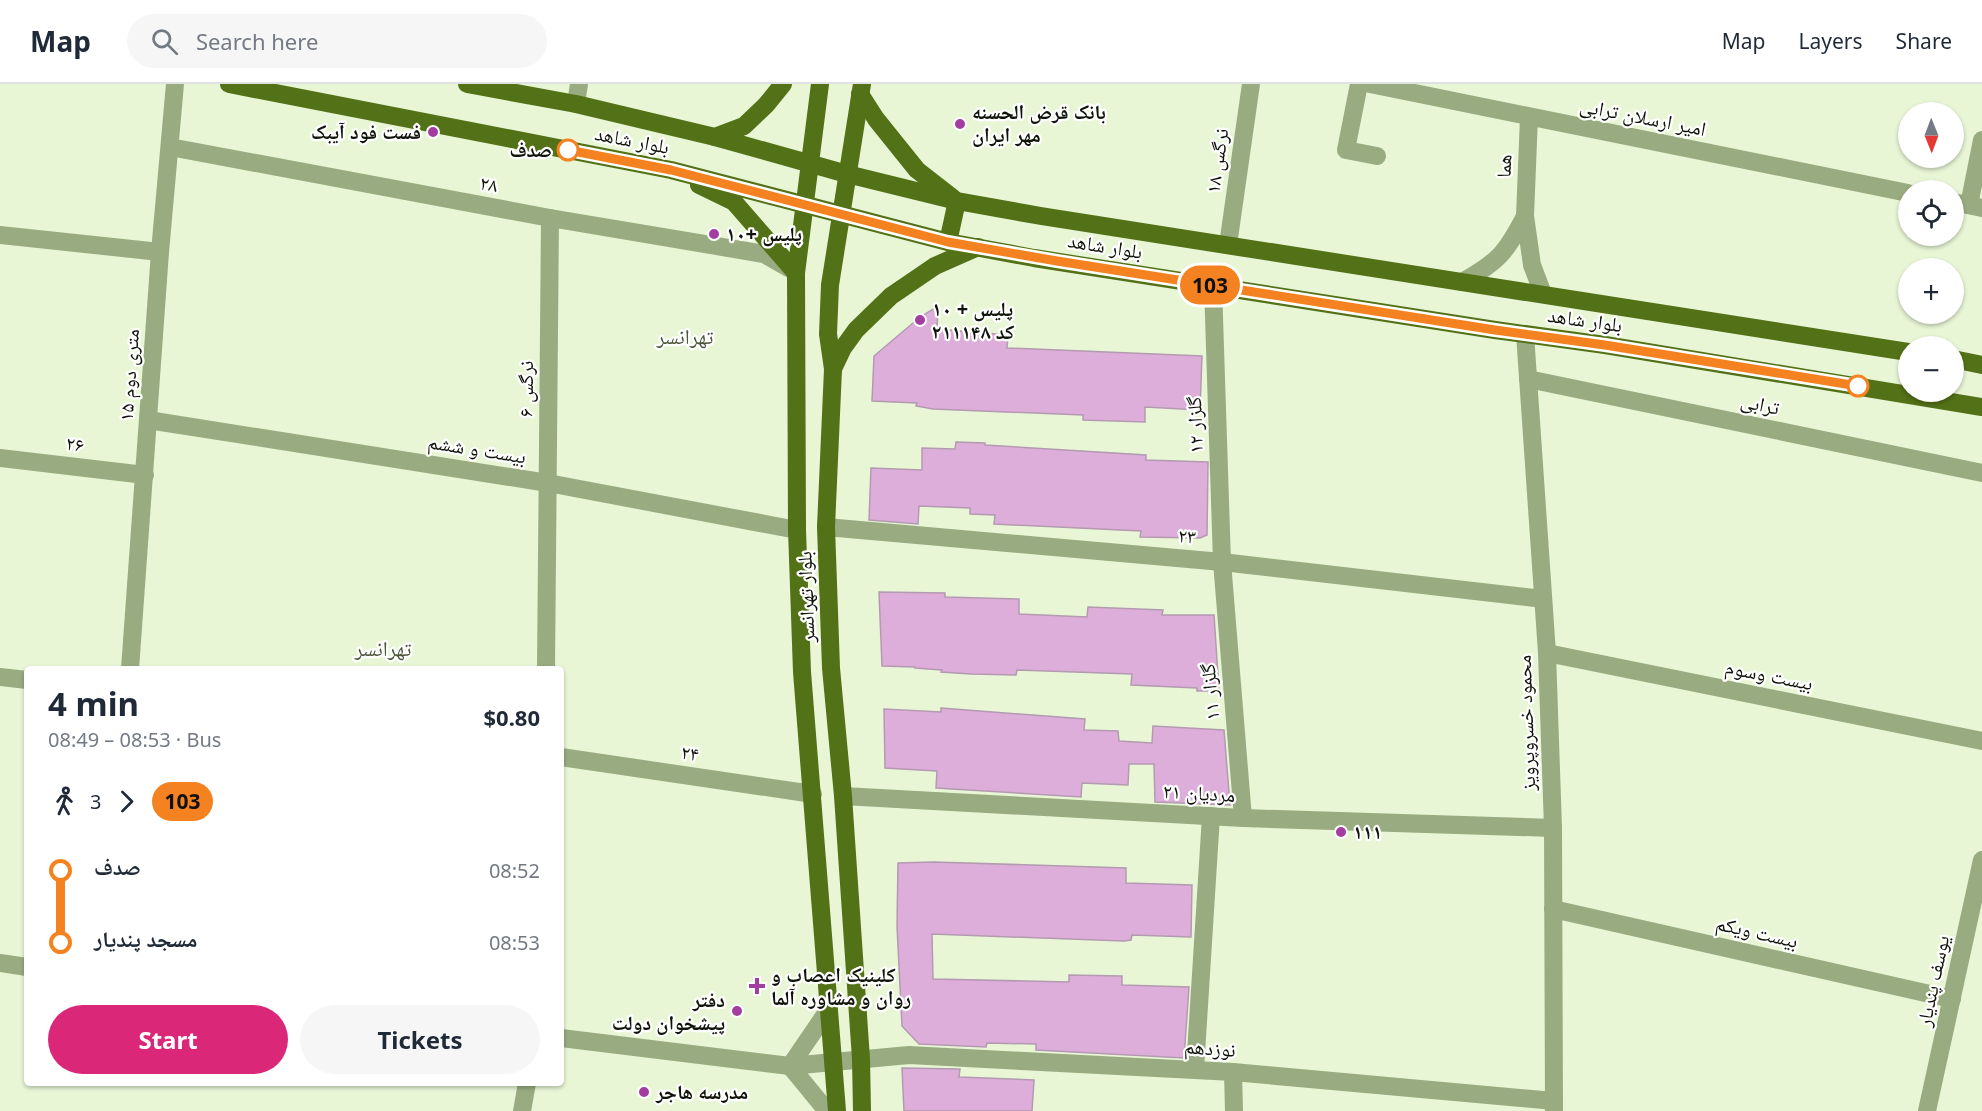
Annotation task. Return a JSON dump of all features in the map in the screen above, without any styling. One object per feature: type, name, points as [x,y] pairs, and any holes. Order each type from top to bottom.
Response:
[{"type":"main road","name":"بلوار شاهد","points":[[229,84],[671,170],[948,242],[1982,407]]},
{"type":"main road","name":"بلوار شاهد","points":[[467,84],[576,104],[715,137],[957,201],[1898,350]]},
{"type":"main road","points":[[715,137],[744,126],[766,105],[783,84]]},
{"type":"main road","name":"بلوار تهرانسر","points":[[820,84],[796,273],[797,530],[802,672],[836,1102]]},
{"type":"main road","points":[[861,89],[876,119],[917,170],[957,201],[948,242]]},
{"type":"main road","name":"بلوار تهرانسر","points":[[861,89],[830,285],[828,334],[833,369],[826,527],[831,668],[843,796],[862,1102]]},
{"type":"main road","points":[[671,170],[734,202],[796,273]]},
{"type":"main road","points":[[833,369],[843,348],[856,330],[891,296],[935,266],[978,247]]},
{"type":"main road","points":[[1964,361],[1982,365]]},
{"type":"main road","points":[[831,1034],[840,1044],[849,1044],[855,1040],[859,1030]]},
{"type":"main road","points":[[836,1102],[842,1078],[851,1077],[858,1081],[862,1102]]},
{"type":"street","name":"۱۵ متری دوم","points":[[130,666],[160,252],[175,84]]},
{"type":"street","points":[[576,104],[579,84]]},
{"type":"street","name":"نرگس ۱۸","points":[[1228,245],[1251,84]]},
{"type":"street","points":[[1359,84],[1346,150],[1377,156]]},
{"type":"street","name":"امیر ارسلان ترابی","points":[[1370,84],[1898,191]]},
{"type":"street","name":"هما","points":[[1525,216],[1529,117]]},
{"type":"street","points":[[1968,205],[1982,140]]},
{"type":"street","name":"۲۸","points":[[170,147],[550,218],[764,254],[796,273]]},
{"type":"street","points":[[1462,282],[1489,267],[1511,244],[1525,216]]},
{"type":"street","points":[[1525,216],[1532,265],[1542,294]]},
{"type":"street","name":"نرگس ۶","points":[[546,666],[550,218]]},
{"type":"street","points":[[0,235],[160,252]]},
{"type":"street","name":"گلزار ۱۲","points":[[1213,286],[1222,562]]},
{"type":"street","name":"محمود خسروپرویز","points":[[1525,334],[1547,653],[1553,828],[1554,1106]]},
{"type":"street","name":"ترابی","points":[[1528,379],[1982,473]]},
{"type":"street","name":"بیست و ششم","points":[[148,420],[548,483],[797,530]]},
{"type":"street","name":"۲۶","points":[[0,458],[145,475]]},
{"type":"street","name":"۲۳","points":[[826,527],[1222,562],[1543,599]]},
{"type":"street","name":"گلزار ۱۱","points":[[1222,562],[1243,818]]},
{"type":"street","name":"بیست وسوم","points":[[1547,653],[1982,741]]},
{"type":"street","points":[[0,677],[24,681]]},
{"type":"street","name":"۲۴","points":[[564,758],[813,794]]},
{"type":"street","name":"۲۱ مردیان","points":[[843,796],[1243,818],[1553,828]]},
{"type":"street","points":[[1195,1069],[1211,816]]},
{"type":"street","name":"یوسف پندیار","points":[[1927,1111],[1982,860]]},
{"type":"street","name":"بیست ویکم","points":[[1553,909],[1952,999]]},
{"type":"street","points":[[0,963],[24,967]]},
{"type":"street","points":[[827,1111],[790,1066],[829,1009]]},
{"type":"street","name":"نوزدهم","points":[[564,1038],[790,1066],[909,1055],[1195,1069],[1554,1106]]},
{"type":"street","points":[[1233,1072],[1234,1111]]},
{"type":"street","points":[[522,1111],[526,1086]]},
{"type":"building","points":[[938,306],[937,329],[1008,335],[1007,348],[1202,356],[1200,410],[1145,407],[1145,422],[1083,420],[1083,415],[933,409],[916,406],[917,403],[872,401],[874,356],[920,317]]},
{"type":"building","points":[[956,442],[1146,455],[1146,460],[1208,462],[1207,535],[1200,538],[1140,537],[1141,531],[994,524],[995,515],[970,514],[970,508],[919,506],[918,524],[869,520],[871,468],[922,470],[922,448],[955,449]]},
{"type":"building","points":[[879,592],[945,593],[945,597],[1019,599],[1019,614],[1087,617],[1088,607],[1163,610],[1162,615],[1214,615],[1219,691],[1131,685],[1132,674],[1017,670],[1016,675],[971,674],[915,667],[882,666]]},
{"type":"building","points":[[941,708],[1085,719],[1084,730],[1118,731],[1119,741],[1152,743],[1153,726],[1224,730],[1230,805],[1155,802],[1154,764],[1129,764],[1128,785],[1082,783],[1081,797],[936,788],[937,771],[885,768],[884,709],[941,712]]},
{"type":"building","points":[[898,863],[1126,868],[1126,883],[1192,885],[1191,937],[1132,935],[1131,940],[1124,941],[932,934],[933,979],[1069,982],[1069,975],[1122,976],[1122,985],[1189,987],[1184,1058],[1036,1050],[1036,1044],[987,1043],[986,1047],[919,1044],[902,1026],[897,926]]},
{"type":"building","points":[[902,1068],[960,1069],[959,1077],[1034,1080],[1032,1111],[904,1111]]},
{"type":"bus line","name":"103","points":[[568,150],[671,170],[948,242],[1858,386]]},
{"type":"place","name":"بانک قرض الحسنه مهر ایران","points":[[960,124]]},
{"type":"place","name":"فست فود آیبک","points":[[433,132]]},
{"type":"place","name":"صدف","points":[[568,150]]},
{"type":"place","name":"پلیس +۱۰","points":[[714,234]]},
{"type":"place","name":"پلیس + ۱۰ کد ۲۱۱۱۴۸","points":[[920,320]]},
{"type":"place","name":"۱۱۱","points":[[1341,832]]},
{"type":"place","name":"کلینیک اعصاب و روان و مشاوره آلما","points":[[757,986]]},
{"type":"place","name":"دفتر پیشخوان دولت","points":[[737,1011]]},
{"type":"place","name":"مدرسه هاجر","points":[[644,1092]]},
{"type":"district","name":"تهرانسر","points":[[685,337]]},
{"type":"district","name":"تهرانسر","points":[[383,649]]}]
